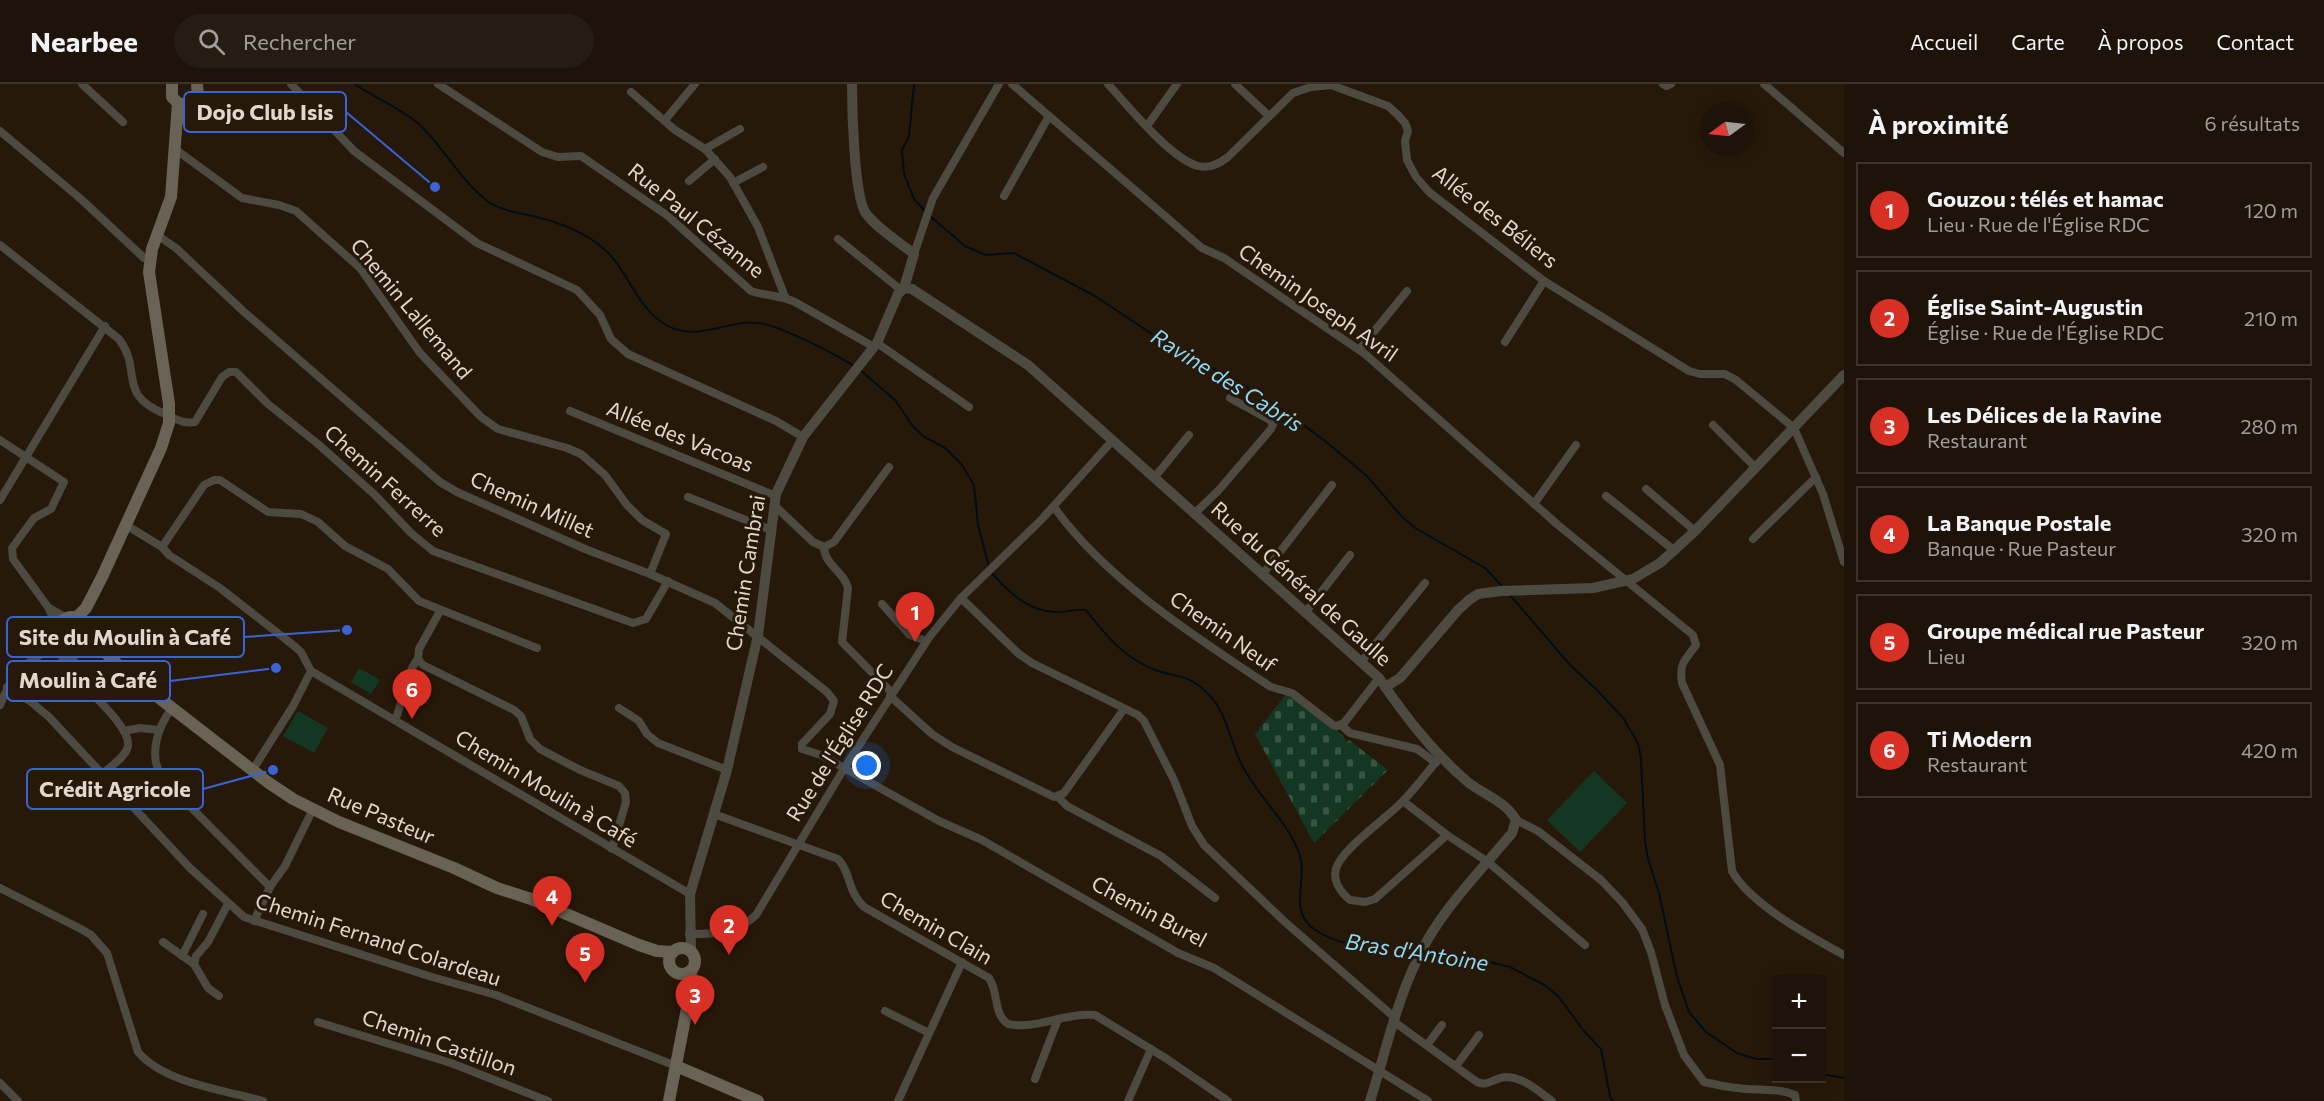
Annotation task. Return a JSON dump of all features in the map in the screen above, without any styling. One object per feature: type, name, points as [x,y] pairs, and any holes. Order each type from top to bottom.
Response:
[{"type":"main road","points":[[182,104],[198,97],[198,84]]},
{"type":"main road","points":[[170,86],[172,96],[182,104]]},
{"type":"main road","points":[[79,627],[58,631],[67,644],[79,627],[164,441],[170,416],[152,295],[150,260],[171,197],[177,123],[182,104]]},
{"type":"main road","name":"Rue Pasteur","points":[[79,627],[119,666],[252,771],[293,799],[339,822],[454,868],[497,888],[531,899],[657,951],[678,953],[671,969],[686,974]]},
{"type":"main road","points":[[669,1101],[690,990],[686,974],[695,967],[696,960],[678,953]]},
{"type":"main road","points":[[676,1066],[758,1101]]},
{"type":"street","points":[[82,84],[123,122]]},
{"type":"street","points":[[291,84],[354,151],[477,243],[577,290],[600,315],[611,339],[628,354],[776,421],[803,437]]},
{"type":"street","name":"Rue Paul Cézanne","points":[[438,84],[542,152],[558,157],[581,156],[668,216],[751,291],[761,295],[785,297],[875,345],[969,407]]},
{"type":"street","points":[[665,120],[695,84]]},
{"type":"street","points":[[852,84],[859,190],[863,206],[872,219],[914,254]]},
{"type":"street","name":"Chemin Cambrai","points":[[678,953],[689,935],[690,894],[727,770],[758,635],[775,501],[780,482],[803,437],[875,345],[902,289],[927,212],[999,84]]},
{"type":"street","name":"Chemin Joseph Avril","points":[[1012,84],[1202,248],[1224,258],[1359,350],[1534,504],[1693,635],[1696,645],[1683,661],[1680,670],[1682,683],[1720,765],[1732,871],[1738,882],[1755,897],[1809,936],[1844,954]]},
{"type":"street","name":"Allée des Béliers","points":[[1108,84],[1172,151],[1191,163],[1208,167],[1228,157],[1293,93],[1311,87],[1331,85],[1388,106],[1405,123],[1408,131],[1405,141],[1407,160],[1416,177],[1429,192],[1544,281],[1689,371],[1700,374],[1725,374],[1736,380],[1794,428],[1823,494],[1844,562]]},
{"type":"street","points":[[1147,126],[1177,84]]},
{"type":"street","points":[[1235,84],[1269,116]]},
{"type":"street","points":[[1664,84],[1666,86],[1671,84]]},
{"type":"street","points":[[1764,84],[1844,153]]},
{"type":"street","points":[[631,92],[705,149],[733,183],[758,227],[785,297]]},
{"type":"street","points":[[1004,196],[1049,116]]},
{"type":"street","points":[[705,149],[740,129]]},
{"type":"street","points":[[0,130],[82,200],[144,258],[150,260]]},
{"type":"street","name":"Chemin Lallemand","points":[[175,149],[242,198],[279,205],[296,211],[351,258],[420,353],[490,424],[498,429],[574,450],[600,471],[627,505],[642,519],[666,534],[650,574]]},
{"type":"street","points":[[688,181],[714,159]]},
{"type":"street","points":[[733,183],[763,167]]},
{"type":"street","name":"Chemin Millet","points":[[157,235],[176,248],[243,311],[440,482],[585,549],[668,581],[715,603],[758,635],[823,687],[833,699],[830,714],[801,747],[845,767]]},
{"type":"street","points":[[838,239],[902,289]]},
{"type":"street","points":[[0,245],[120,339],[125,347],[138,397],[148,407],[170,416]]},
{"type":"street","points":[[1505,342],[1544,281]]},
{"type":"street","name":"Rue du Général de Gaulle","points":[[902,289],[912,289],[1028,365],[1361,662],[1382,682],[1438,759],[1508,808],[1516,820]]},
{"type":"street","points":[[1359,350],[1407,291]]},
{"type":"street","points":[[0,500],[105,326]]},
{"type":"street","name":"Chemin Ferrerre","points":[[170,416],[186,423],[195,422],[222,377],[233,371],[238,373],[268,404],[366,487],[411,533],[433,551],[633,623],[646,619],[668,581]]},
{"type":"street","points":[[1341,725],[1382,682],[1400,678],[1458,610],[1468,600],[1479,594],[1501,591],[1593,588],[1626,581],[1660,563],[1695,531],[1844,375]]},
{"type":"street","points":[[1194,514],[1218,491],[1273,424],[1270,420],[1230,398]]},
{"type":"street","name":"Allée des Vacoas","points":[[570,411],[775,501]]},
{"type":"street","points":[[1713,425],[1755,468]]},
{"type":"street","points":[[1154,478],[1189,435]]},
{"type":"street","points":[[0,440],[64,482],[51,508],[34,518],[12,548],[13,559],[48,607],[58,631],[48,649]]},
{"type":"street","name":"Rue de l'Église RDC","points":[[689,935],[736,930],[756,915],[845,767],[926,641],[961,598],[1054,507],[1113,441]]},
{"type":"street","points":[[1534,504],[1576,445]]},
{"type":"street","points":[[824,548],[834,542],[889,468]]},
{"type":"street","points":[[1753,539],[1816,477]]},
{"type":"street","points":[[162,547],[204,485],[220,480],[268,512],[301,514],[318,522],[345,546],[388,568],[414,597],[440,611],[537,648]]},
{"type":"street","points":[[1262,574],[1332,485]]},
{"type":"street","points":[[1646,489],[1695,531]]},
{"type":"street","points":[[1606,496],[1675,551]]},
{"type":"street","points":[[687,497],[771,530]]},
{"type":"street","points":[[775,501],[813,542],[824,548]]},
{"type":"street","name":"Chemin Neuf","points":[[1054,507],[1078,540],[1162,612],[1271,687],[1292,693],[1333,725],[1341,725],[1350,733],[1417,749],[1438,759]]},
{"type":"street","name":"Chemin Moulin à Café","points":[[126,525],[220,588],[293,645],[301,652],[311,671],[690,894]]},
{"type":"street","points":[[824,548],[825,556],[846,580],[848,588],[842,642],[891,695],[932,734],[952,747],[1043,793],[1058,797],[1067,806],[1161,856],[1215,898]]},
{"type":"street","points":[[1305,613],[1350,555]]},
{"type":"street","points":[[1361,662],[1425,583]]},
{"type":"street","points":[[961,598],[1018,654],[1138,715],[1148,727],[1174,780],[1192,826],[1204,845],[1285,922],[1394,1019],[1482,1084],[1505,1077],[1522,1080],[1552,1101]]},
{"type":"street","points":[[882,604],[910,635],[926,641]]},
{"type":"street","points":[[48,607],[79,627]]},
{"type":"street","points":[[395,720],[405,697],[414,663],[418,659],[419,649],[440,611]]},
{"type":"street","points":[[0,705],[7,687],[18,671],[32,658],[48,649],[67,644]]},
{"type":"street","points":[[418,659],[423,665],[518,713],[533,743],[540,749],[580,770],[619,786],[623,790],[626,802],[612,849]]},
{"type":"street","points":[[71,670],[124,731],[128,746],[125,753],[102,774]]},
{"type":"street","points":[[252,771],[293,706],[311,671]]},
{"type":"street","name":"Chemin Fernand Colardeau","points":[[7,687],[40,709],[190,868],[238,913],[254,921],[496,995],[676,1066]]},
{"type":"street","points":[[172,708],[159,730],[155,758],[161,777],[270,887]]},
{"type":"street","points":[[619,708],[639,722],[658,743],[727,770]]},
{"type":"street","points":[[1058,797],[1064,794],[1124,709]]},
{"type":"street","points":[[124,731],[140,728],[159,730]]},
{"type":"street","points":[[1438,759],[1403,801],[1338,863],[1335,879],[1340,890],[1350,900],[1365,902],[1375,899],[1447,835]]},
{"type":"street","name":"Chemin Burel","points":[[845,767],[939,821],[982,840],[1045,875],[1178,953],[1214,968],[1428,1101]]},
{"type":"street","points":[[1403,801],[1447,835],[1488,862],[1585,945]]},
{"type":"street","points":[[254,921],[313,809]]},
{"type":"street","name":"Chemin Clain","points":[[714,813],[838,859],[846,870],[852,892],[864,907],[989,978],[996,992],[1000,1017],[1008,1024],[1029,1025],[1095,1015],[1151,1049],[1228,1101]]},
{"type":"street","points":[[1370,1101],[1394,1019],[1416,961],[1454,901],[1512,833],[1516,820],[1538,831],[1601,880],[1622,902],[1642,930],[1651,952],[1665,1005],[1684,1055],[1704,1082],[1736,1088],[1787,1092],[1795,1095],[1796,1101]]},
{"type":"street","points":[[0,888],[81,929],[100,943],[107,953],[138,1052],[147,1062],[172,1076],[263,1101]]},
{"type":"street","points":[[194,964],[196,956],[208,942],[228,904]]},
{"type":"street","points":[[182,956],[203,914]]},
{"type":"street","points":[[163,942],[194,964],[208,988],[219,996]]},
{"type":"street","points":[[898,1101],[962,962]]},
{"type":"street","points":[[885,1011],[929,1033]]},
{"type":"street","points":[[1035,1079],[1058,1019]]},
{"type":"street","name":"Chemin Castillon","points":[[318,1022],[451,1063],[548,1101]]},
{"type":"street","points":[[1427,1045],[1442,1025]]},
{"type":"street","points":[[1456,1066],[1479,1035]]},
{"type":"street","points":[[1128,1101],[1151,1049]]},
{"type":"street","points":[[0,1083],[18,1101]]},
{"type":"street","points":[[3,1101],[9,1092]]},
{"type":"green space","points":[[359,668],[380,680],[371,694],[351,682]]},
{"type":"green space","points":[[1287,693],[1344,736],[1343,738],[1348,742],[1349,740],[1388,770],[1314,843],[1255,734]]},
{"type":"green space","points":[[298,711],[328,728],[314,753],[283,736]]},
{"type":"green space","points":[[1594,771],[1627,803],[1580,852],[1547,820]]},
{"type":"waterway","name":"Bras d'Antoine","points":[[355,84],[420,125],[470,185],[490,203],[506,210],[561,224],[579,232],[603,248],[619,266],[647,309],[666,325],[689,332],[735,324],[769,325],[821,348],[854,366]]},
{"type":"waterway","name":"Ravine des Cabris","points":[[914,84],[909,136],[902,150],[904,174],[914,199],[924,210]]},
{"type":"waterway","name":"Ravine des Cabris","points":[[931,217],[965,246],[986,255],[1014,253],[1095,296],[1164,342],[1237,381],[1282,409],[1367,476],[1402,517],[1417,529],[1485,568],[1501,585]]},
{"type":"waterway","name":"Bras d'Antoine","points":[[859,369],[895,400],[912,425],[923,436],[945,448],[962,465],[974,485],[978,525],[989,567]]},
{"type":"waterway","name":"Bras d'Antoine","points":[[991,572],[1012,594],[1038,609],[1058,612],[1086,610],[1109,638],[1126,654],[1158,671],[1180,676],[1203,689],[1221,712],[1248,776],[1294,841],[1301,863],[1300,903],[1306,921],[1314,929],[1337,941],[1415,955]]},
{"type":"waterway","name":"Ravine des Cabris","points":[[1510,595],[1570,665],[1623,718],[1638,743],[1648,859],[1659,893],[1677,977],[1689,1012],[1706,1032],[1737,1053],[1756,1059],[1772,1059]]},
{"type":"waterway","name":"Bras d'Antoine","points":[[1424,957],[1490,962],[1510,967],[1546,986],[1559,997],[1583,1030],[1601,1049],[1613,1101]]},
{"type":"waterway","name":"Ravine des Cabris","points":[[1826,1075],[1844,1078]]},
{"type":"place","name":"Dojo Club Isis","points":[[435,187]]},
{"type":"place","name":"Site du Moulin à Café","points":[[347,630]]},
{"type":"place","name":"Gouzou : télés et hamac","points":[[915,642]]},
{"type":"place","name":"Moulin à Café","points":[[276,668]]},
{"type":"place","name":"Ti Modern","points":[[412,719]]},
{"type":"place","name":"Crédit Agricole","points":[[273,770]]},
{"type":"place","name":"La Banque Postale","points":[[552,926]]},
{"type":"place","name":"Église Saint-Augustin","points":[[729,955]]},
{"type":"place","name":"Groupe médical rue Pasteur","points":[[585,983]]},
{"type":"place","name":"Les Délices de la Ravine","points":[[695,1025]]}]
